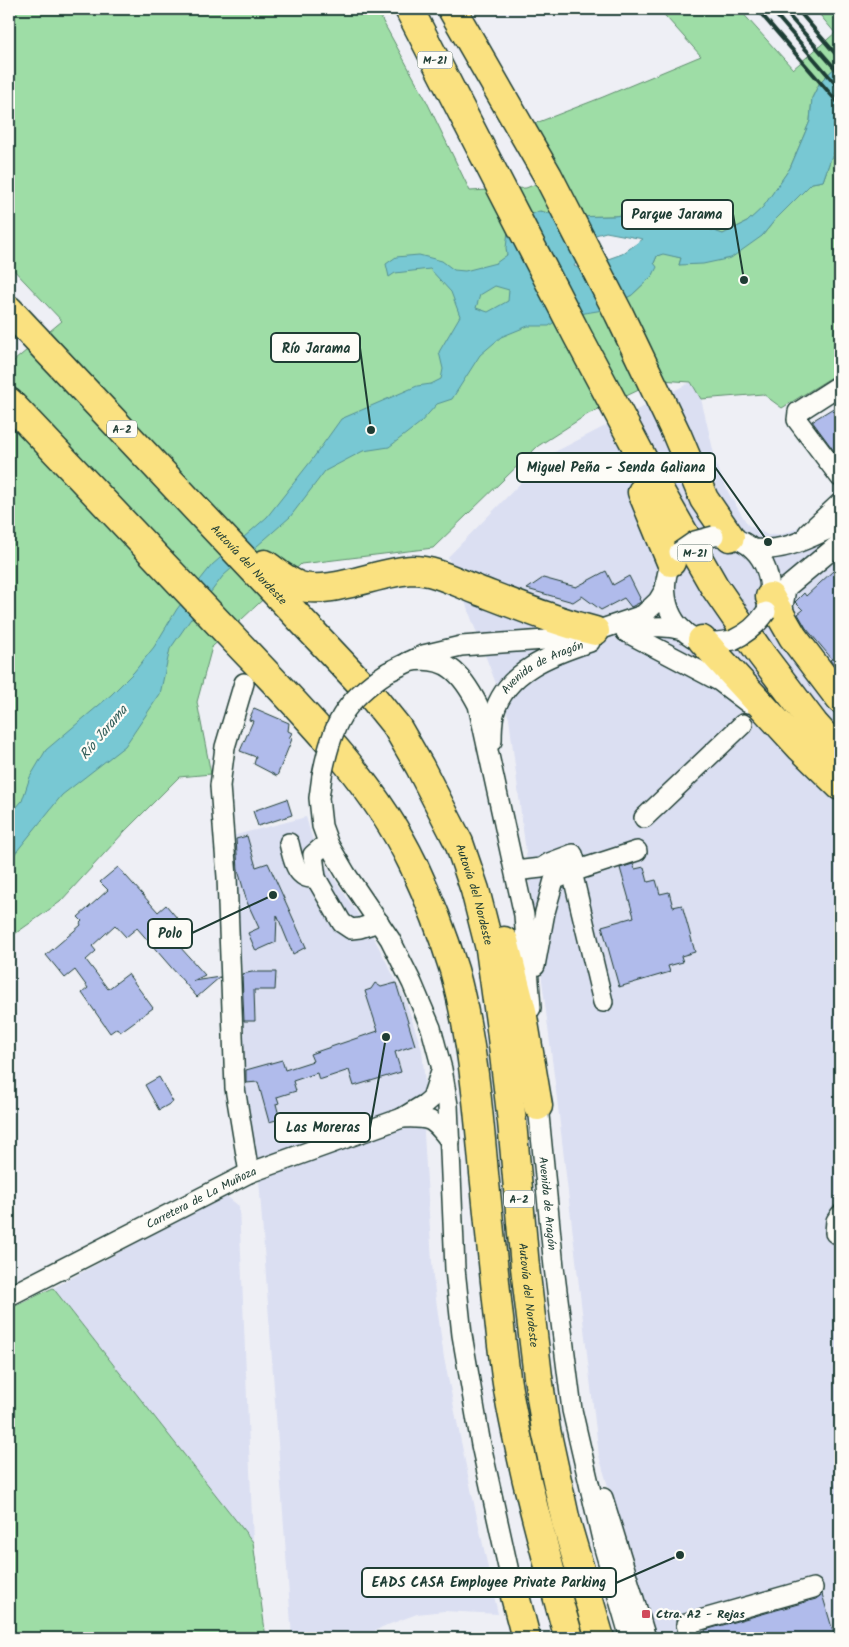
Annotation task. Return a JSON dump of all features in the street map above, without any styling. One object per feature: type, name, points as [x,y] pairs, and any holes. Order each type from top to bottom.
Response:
[{"type":"highway","points":[[394,9],[461,110]]},
{"type":"highway","name":"M-21","points":[[409,9],[578,337],[662,495],[714,586],[760,654],[814,724],[840,753]]},
{"type":"highway","name":"M-21","points":[[428,9],[461,110]]},
{"type":"highway","points":[[452,9],[548,176],[620,314],[677,435],[704,499],[732,541]]},
{"type":"highway","name":"Autovía del Nordeste","points":[[9,310],[214,525],[278,573],[397,727],[459,843],[476,890],[490,949],[512,1122],[525,1267],[538,1377],[558,1488],[600,1638]]},
{"type":"highway","points":[[578,337],[647,502],[675,557]]},
{"type":"highway","name":"M-21","points":[[578,337],[676,486],[728,578],[775,644],[840,727]]},
{"type":"highway","name":"A-2","points":[[9,402],[302,712],[352,769],[395,830],[412,862],[454,971],[467,1032],[480,1125],[493,1268],[507,1381],[516,1435],[538,1528],[569,1638]]},
{"type":"highway","points":[[291,592],[337,586],[412,570],[437,574],[536,613],[596,631]]},
{"type":"highway","points":[[769,597],[793,637],[840,699]]},
{"type":"highway","points":[[692,635],[774,722],[840,786]]},
{"type":"highway","points":[[420,767],[456,809],[498,914],[522,1011],[538,1106]]},
{"type":"highway","points":[[515,1596],[524,1638]]},
{"type":"street","points":[[840,385],[798,412],[797,420],[840,477]]},
{"type":"street","points":[[840,504],[802,550],[769,597],[758,624],[747,634],[733,640],[718,643],[692,635],[672,615],[664,591],[665,578],[675,557],[695,540],[732,541],[769,550],[784,548],[802,550],[840,541]]},
{"type":"street","points":[[802,550],[840,524]]},
{"type":"street","points":[[732,541],[765,565],[769,597]]},
{"type":"street","points":[[793,637],[783,607],[786,588],[840,541]]},
{"type":"street","points":[[515,1596],[481,1445],[462,1335],[455,1269],[448,1105],[442,1069],[431,1028],[412,983],[390,939],[346,874],[329,845],[322,826],[319,798],[322,776],[327,749],[336,725],[361,692],[388,672],[434,651],[461,646],[545,640],[596,631],[643,616],[658,601],[664,591]]},
{"type":"street","name":"Avenida de Aragón","points":[[491,765],[494,713],[502,696],[516,678],[534,665],[561,652],[626,632],[668,626],[692,635]]},
{"type":"street","points":[[626,632],[719,682],[774,722]]},
{"type":"street","name":"Avenida de Aragón","points":[[408,662],[422,659],[437,661],[447,666],[459,676],[478,705],[516,871],[524,915],[538,1106],[554,1267],[572,1410],[604,1548],[630,1638]]},
{"type":"street","points":[[244,683],[225,747],[220,786],[227,877],[235,1088],[249,1173]]},
{"type":"street","points":[[738,695],[744,710],[742,724]]},
{"type":"street","points":[[644,818],[742,724],[753,719],[774,722]]},
{"type":"street","points":[[289,843],[299,873],[310,878],[316,878]]},
{"type":"street","points":[[329,845],[321,848],[313,855],[316,878],[342,923],[351,929],[378,922]]},
{"type":"street","points":[[516,871],[541,868],[552,872],[575,871],[637,851]]},
{"type":"street","points":[[575,871],[603,1002]]},
{"type":"street","points":[[530,995],[552,872]]},
{"type":"street","name":"Carretera de La Muñoza","points":[[9,1296],[249,1173],[402,1118],[432,1098],[442,1069]]},
{"type":"street","name":"Carretera de La Muñoza","points":[[402,1118],[421,1117],[433,1120],[450,1140]]},
{"type":"street","points":[[584,1458],[599,1487],[609,1514],[646,1638]]},
{"type":"street","points":[[690,1638],[686,1624],[813,1588]]},
{"type":"shaded area","points":[[691,382],[701,399],[717,466],[729,494],[748,525],[768,535],[783,534],[795,529],[840,499],[840,1638],[653,1638],[599,1456],[558,1107],[509,718],[448,557],[547,456]]},
{"type":"shaded area","points":[[306,817],[316,851],[375,940],[404,996],[422,1050],[426,1096],[424,1134],[433,1277],[444,1358],[498,1614],[444,1611],[417,1614],[382,1627],[364,1638],[292,1638],[259,1179],[250,1141],[244,1070],[242,969],[232,836]]},
{"type":"shaded area","points":[[225,1195],[239,1206],[253,1542],[53,1288]]},
{"type":"green space","points":[[9,9],[376,9],[425,98],[470,191],[526,188],[561,174],[531,125],[701,56],[659,9],[739,9],[793,69],[835,33],[815,9],[840,9],[840,63],[820,82],[812,98],[810,121],[790,168],[763,208],[747,222],[723,234],[657,212],[614,216],[565,217],[540,211],[568,270],[603,310],[632,295],[653,275],[657,256],[663,253],[681,258],[679,265],[762,236],[775,220],[812,183],[823,181],[831,158],[840,143],[840,372],[782,408],[763,394],[701,399],[691,382],[660,380],[588,414],[538,446],[433,548],[301,564],[212,647],[197,702],[211,774],[179,777],[125,831],[60,902],[9,938],[9,365],[62,321],[9,265]]},
{"type":"green space","points":[[53,1288],[253,1542],[266,1638],[9,1638],[9,1309]]},
{"type":"water","points":[[840,63],[840,143],[831,158],[823,181],[812,183],[775,220],[762,236],[731,258],[703,264],[679,265],[681,258],[663,254],[657,256],[654,263],[657,267],[653,275],[632,295],[603,310],[561,317],[549,326],[528,326],[501,337],[480,355],[452,399],[437,404],[420,423],[389,447],[363,451],[325,471],[290,517],[223,576],[195,613],[170,649],[160,694],[125,746],[62,795],[9,861],[9,816],[22,801],[30,777],[46,750],[111,695],[134,672],[154,647],[177,609],[212,565],[267,517],[341,419],[417,386],[431,384],[441,379],[443,369],[439,352],[460,316],[451,292],[430,269],[395,273],[389,277],[386,264],[396,257],[419,255],[442,261],[454,270],[465,271],[496,263],[507,255],[508,231],[518,221],[539,211],[565,217],[614,216],[657,211],[723,234],[747,222],[763,207],[790,168],[810,121],[812,98],[820,82]],"holes":[[[606,232],[643,239],[622,254],[580,269],[574,266],[592,236]],[[495,286],[509,290],[508,301],[488,312],[476,308],[480,295]]]},
{"type":"building","points":[[840,404],[840,459],[812,421]]},
{"type":"building","points":[[606,571],[613,585],[629,576],[641,602],[631,607],[624,598],[601,610],[582,596],[573,602],[527,589],[543,578],[576,587]]},
{"type":"building","points":[[833,571],[840,578],[840,673],[830,660],[832,659],[806,628],[798,614],[803,610],[795,602],[804,593],[806,596]]},
{"type":"building","points":[[254,708],[289,723],[288,731],[292,733],[289,738],[292,739],[277,776],[254,764],[256,757],[240,751],[253,721],[249,720]]},
{"type":"building","points":[[287,799],[292,815],[258,826],[253,811]]},
{"type":"building","points":[[247,836],[256,867],[268,863],[306,947],[293,954],[277,915],[276,942],[256,951],[248,933],[259,928],[247,902],[238,870],[236,839]]},
{"type":"building","points":[[633,864],[635,869],[644,867],[648,882],[656,880],[660,894],[669,892],[673,907],[682,905],[695,952],[681,956],[683,962],[668,966],[670,972],[619,987],[602,926],[634,917],[620,868]]},
{"type":"building","points":[[118,867],[158,912],[166,905],[177,918],[164,929],[205,975],[193,981],[220,977],[197,997],[137,928],[126,937],[115,925],[92,946],[96,951],[86,960],[108,989],[128,974],[153,1008],[120,1032],[117,1028],[110,1033],[82,993],[88,988],[75,970],[65,978],[46,955],[81,925],[82,921],[78,917],[108,890],[100,882]]},
{"type":"building","points":[[276,972],[275,990],[254,990],[255,1021],[244,1021],[242,974]]},
{"type":"building","points":[[375,983],[381,987],[396,983],[415,1045],[395,1052],[401,1072],[354,1086],[349,1070],[319,1080],[317,1073],[293,1081],[296,1091],[277,1097],[279,1103],[276,1104],[280,1119],[269,1122],[258,1082],[246,1083],[246,1070],[282,1060],[285,1070],[313,1061],[310,1054],[378,1031],[365,991],[371,989]]},
{"type":"building","points":[[159,1077],[173,1102],[159,1110],[145,1085]]},
{"type":"building","points":[[822,1594],[835,1638],[707,1638],[705,1630],[816,1599]]},
{"type":"railway","points":[[757,9],[840,105]]},
{"type":"railway","points":[[771,9],[840,89]]},
{"type":"railway","points":[[783,9],[840,74]]},
{"type":"railway","points":[[797,9],[840,59]]},
{"type":"place","name":"Parque Jarama","points":[[744,280]]},
{"type":"place","name":"Río Jarama","points":[[371,430]]},
{"type":"place","name":"Miguel Peña - Senda Galiana","points":[[768,542]]},
{"type":"place","name":"Polo","points":[[273,895]]},
{"type":"place","name":"Las Moreras","points":[[386,1037]]},
{"type":"place","name":"EADS CASA Employee Private Parking","points":[[680,1555]]},
{"type":"place","name":"Ctra. A2 - Rejas","points":[[646,1614]]}]
